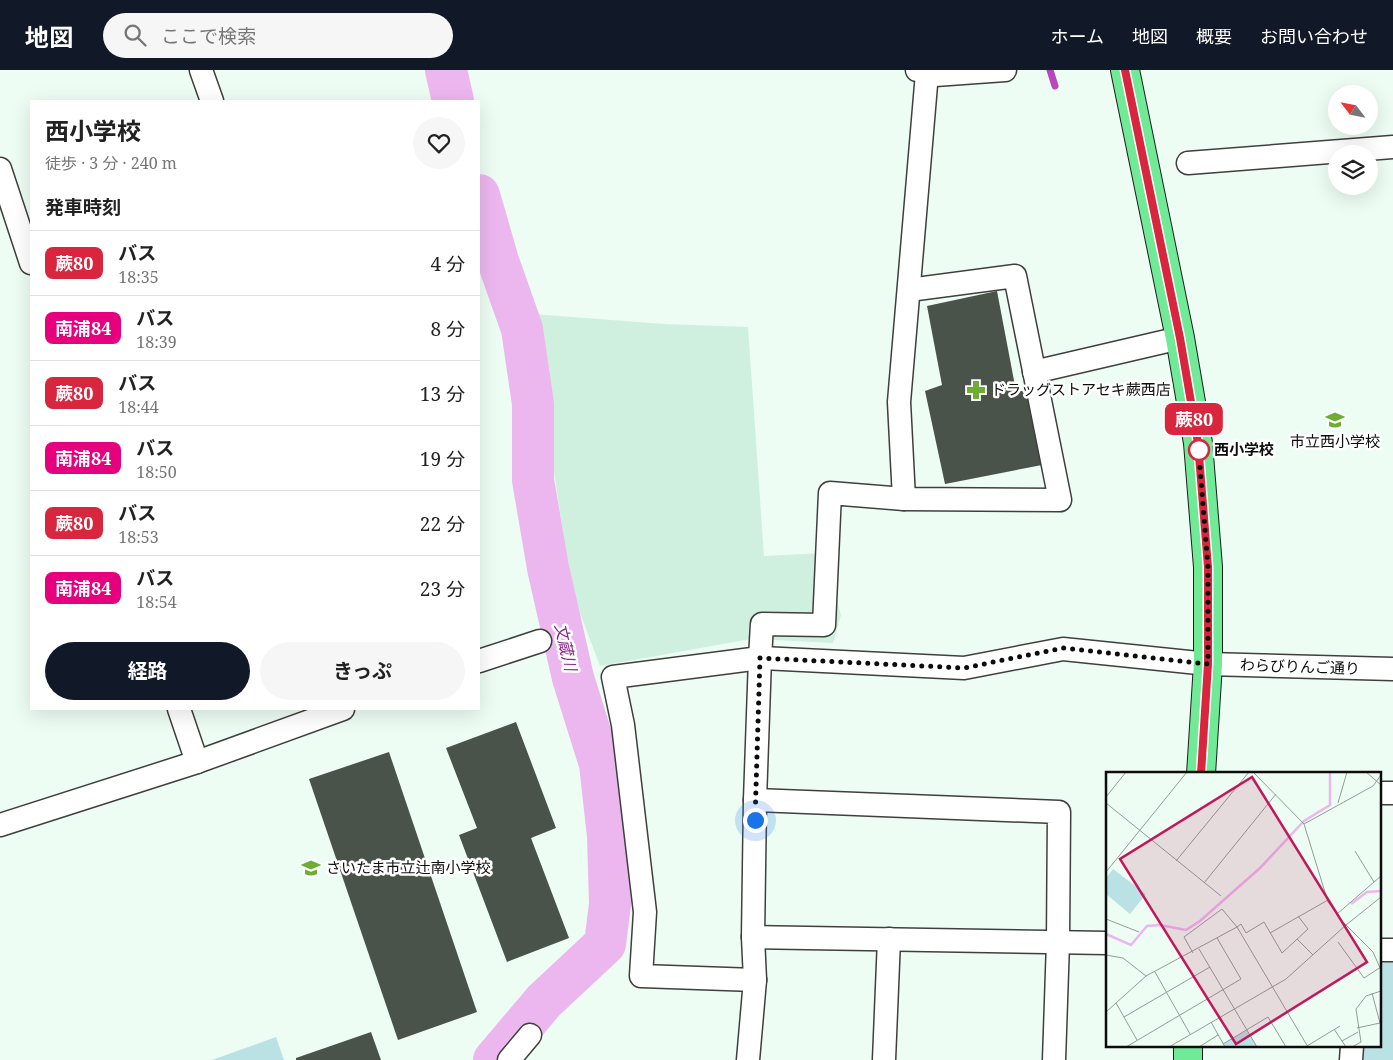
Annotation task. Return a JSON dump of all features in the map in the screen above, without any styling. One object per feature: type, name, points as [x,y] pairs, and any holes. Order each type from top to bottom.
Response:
[{"type":"main road","points":[[1125,70],[1180,338],[1198,443],[1208,567],[1208,664],[1201,772]]},
{"type":"street","points":[[201,70],[212,100]]},
{"type":"street","points":[[904,499],[899,402],[909,290],[922,72],[935,75],[1005,70]]},
{"type":"street","points":[[1188,162],[1393,146]]},
{"type":"street","points":[[0,169],[30,260]]},
{"type":"street","points":[[748,1060],[755,980],[753,937],[755,800],[762,624],[824,625],[830,493],[904,499],[1060,500],[1015,276],[909,290]]},
{"type":"street","points":[[1034,372],[1180,338]]},
{"type":"street","points":[[480,661],[540,641]]},
{"type":"street","name":"わらびりんご通り","points":[[755,980],[641,976],[645,912],[624,725],[612,677],[760,658],[964,668],[1063,648],[1208,664],[1393,669]]},
{"type":"street","points":[[179,710],[196,762]]},
{"type":"street","points":[[0,825],[196,762],[340,710]]},
{"type":"street","points":[[1380,793],[1393,793]]},
{"type":"street","points":[[755,800],[1059,812],[1058,942],[1054,1060]]},
{"type":"street","points":[[753,937],[1106,943]]},
{"type":"street","points":[[884,1060],[888,939]]},
{"type":"street","points":[[1380,950],[1393,950]]},
{"type":"street","points":[[509,1060],[530,1035]]},
{"type":"green space","points":[[533,314],[664,324],[748,327],[764,556],[823,553],[841,615],[833,643],[751,639],[600,666],[572,592]]},
{"type":"shaded area","points":[[1380,950],[1393,950],[1393,1060],[1351,1060],[1352,1048],[1380,1048]]},
{"type":"shaded area","points":[[276,1037],[284,1060],[212,1060]]},
{"type":"building","points":[[997,291],[1016,391],[1028,391],[1042,465],[945,484],[925,391],[942,385],[927,306]]},
{"type":"building","points":[[516,722],[556,828],[531,838],[569,938],[507,962],[459,835],[477,828],[446,748]]},
{"type":"building","points":[[389,752],[477,1012],[398,1040],[309,779]]},
{"type":"building","points":[[371,1032],[381,1060],[296,1060],[296,1058]]},
{"type":"waterway","name":"文蔵川","points":[[446,70],[453,100]]},
{"type":"waterway","points":[[1050,70],[1055,86]]},
{"type":"waterway","name":"文蔵川","points":[[480,198],[498,261],[522,329],[533,404],[533,480],[548,568],[573,678],[600,764],[608,836],[610,904],[605,944],[544,1001],[494,1060]]},
{"type":"bus line","name":"蕨80","points":[[1125,70],[1180,338],[1198,443],[1208,567],[1208,664],[1201,772]]},
{"type":"place","name":"ドラッグストアセキ蕨西店","points":[[976,390]]},
{"type":"place","name":"市立西小学校","points":[[1335,420]]},
{"type":"place","name":"西小学校","points":[[1199,450]]},
{"type":"place","name":"さいたま市立辻南小学校","points":[[311,868]]},
{"type":"route","points":[[755,820],[760,658],[964,668],[1063,648],[1208,664],[1208,567],[1198,443],[1199,450]]}]
